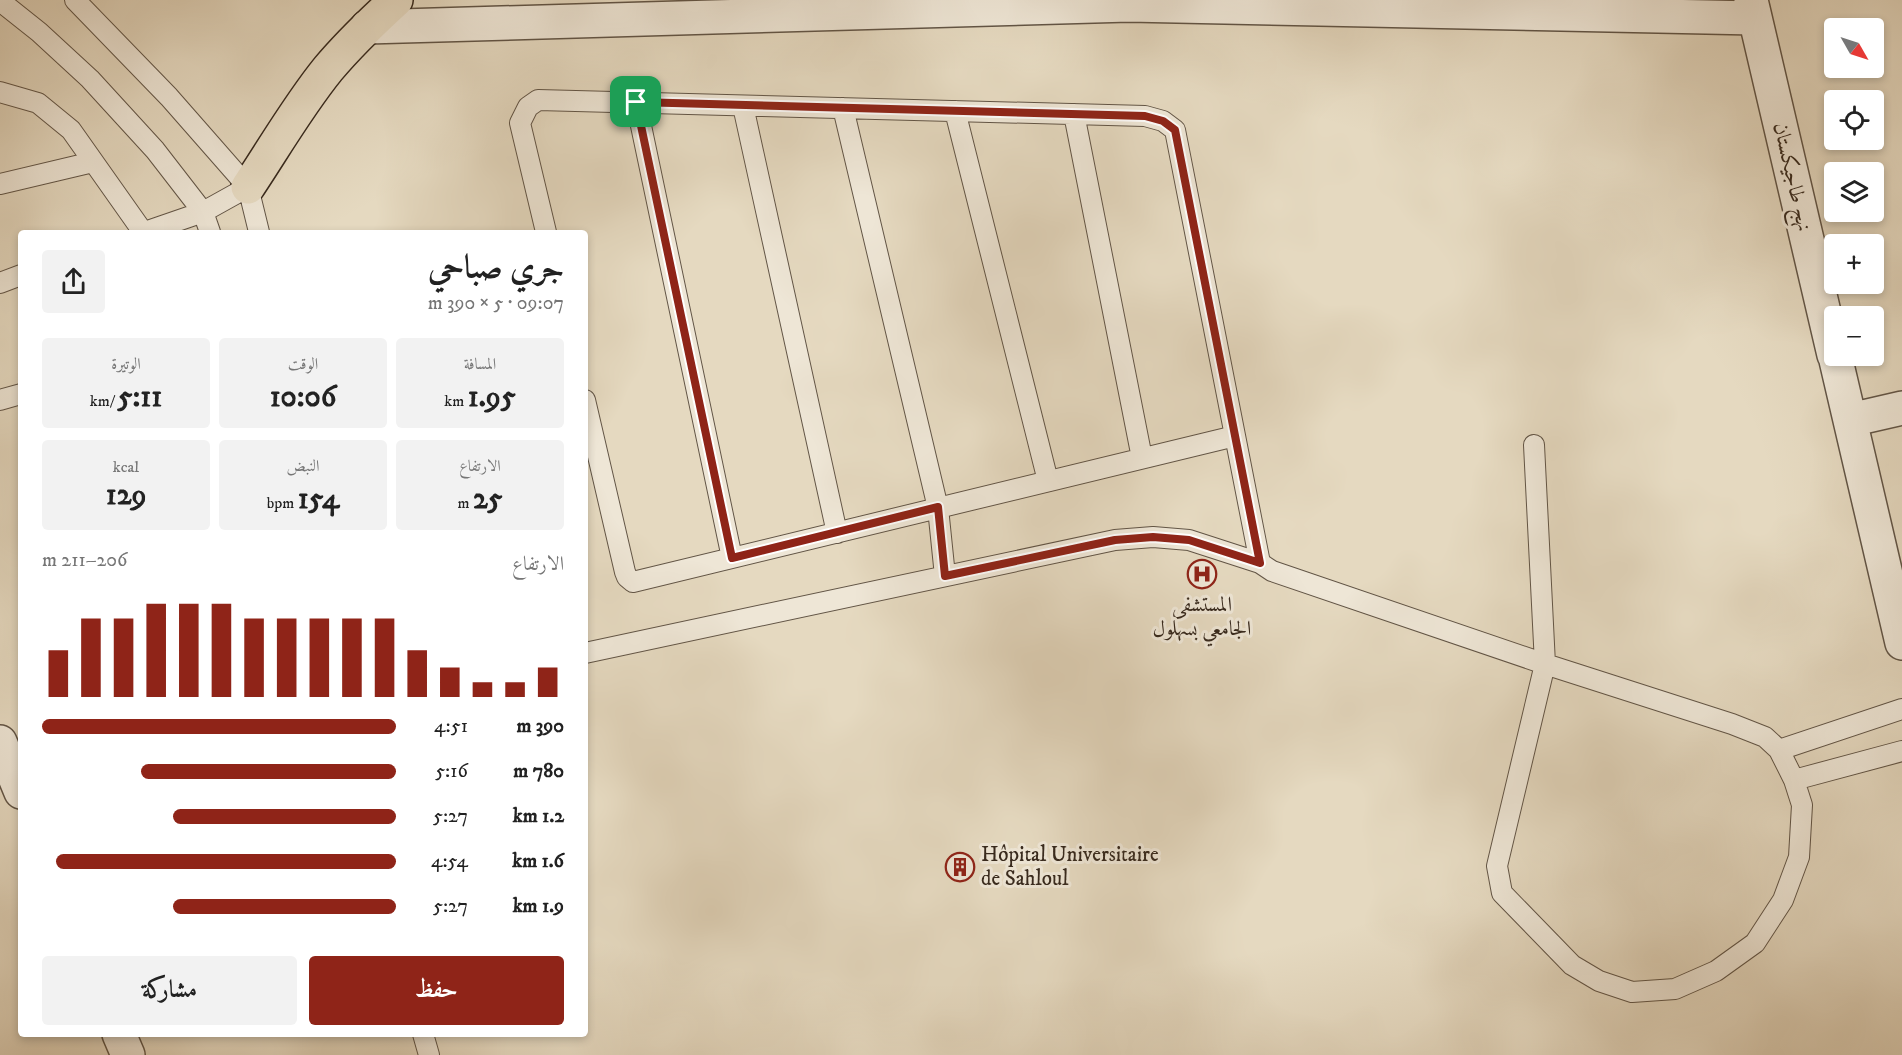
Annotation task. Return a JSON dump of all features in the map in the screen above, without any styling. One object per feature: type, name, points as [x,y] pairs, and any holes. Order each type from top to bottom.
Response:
[{"type":"highway","points":[[248,187],[291,120],[328,70],[367,27],[396,0]]},
{"type":"street","points":[[367,27],[1129,5],[1753,9]]},
{"type":"street","name":"نهج طاجيكستان","points":[[1753,9],[1824,309]]},
{"type":"street","name":"نهج طاجيكستان","points":[[1838,366],[1902,643]]},
{"type":"street","points":[[1850,420],[1902,408]]},
{"type":"street","points":[[0,742],[18,785]]},
{"type":"street","points":[[120,1037],[128,1055]]},
{"type":"lane","points":[[75,0],[170,97],[248,187],[259,230]]},
{"type":"lane","points":[[0,1],[39,32],[90,79],[155,150],[203,212],[209,230]]},
{"type":"lane","points":[[0,92],[38,103],[71,130],[143,230]]},
{"type":"lane","points":[[546,230],[520,123],[528,107],[538,100],[1145,116],[1163,121],[1175,130],[1260,563]]},
{"type":"lane","points":[[636,102],[732,558]]},
{"type":"lane","points":[[743,106],[837,533]]},
{"type":"lane","points":[[843,108],[938,507],[945,576]]},
{"type":"lane","points":[[955,111],[1048,481]]},
{"type":"lane","points":[[1074,114],[1142,458]]},
{"type":"lane","points":[[0,184],[93,162]]},
{"type":"lane","points":[[150,230],[203,212],[248,187]]},
{"type":"lane","points":[[0,283],[18,276]]},
{"type":"lane","points":[[0,400],[18,395]]},
{"type":"lane","points":[[588,413],[627,577],[633,582],[1235,435]]},
{"type":"lane","points":[[588,652],[1115,540],[1153,537],[1189,540],[1545,664],[1732,724],[1765,737],[1779,750],[1794,780],[1802,805],[1799,857],[1783,900],[1755,943],[1716,971],[1675,989],[1632,992],[1599,981],[1572,965],[1502,893],[1497,866],[1545,664],[1534,445]]},
{"type":"lane","points":[[1779,750],[1902,709]]},
{"type":"lane","points":[[1794,780],[1902,751]]},
{"type":"lane","points":[[424,1037],[429,1055]]},
{"type":"place","name":"المستشفى الجامعي بسهلول","points":[[1202,574]]},
{"type":"place","name":"Hôpital Universitaire de Sahloul","points":[[960,867]]},
{"type":"route","points":[[636,102],[1145,116],[1163,121],[1175,130],[1260,563],[1189,540],[1153,537],[1115,540],[945,576],[938,507],[732,558],[636,102]]}]
